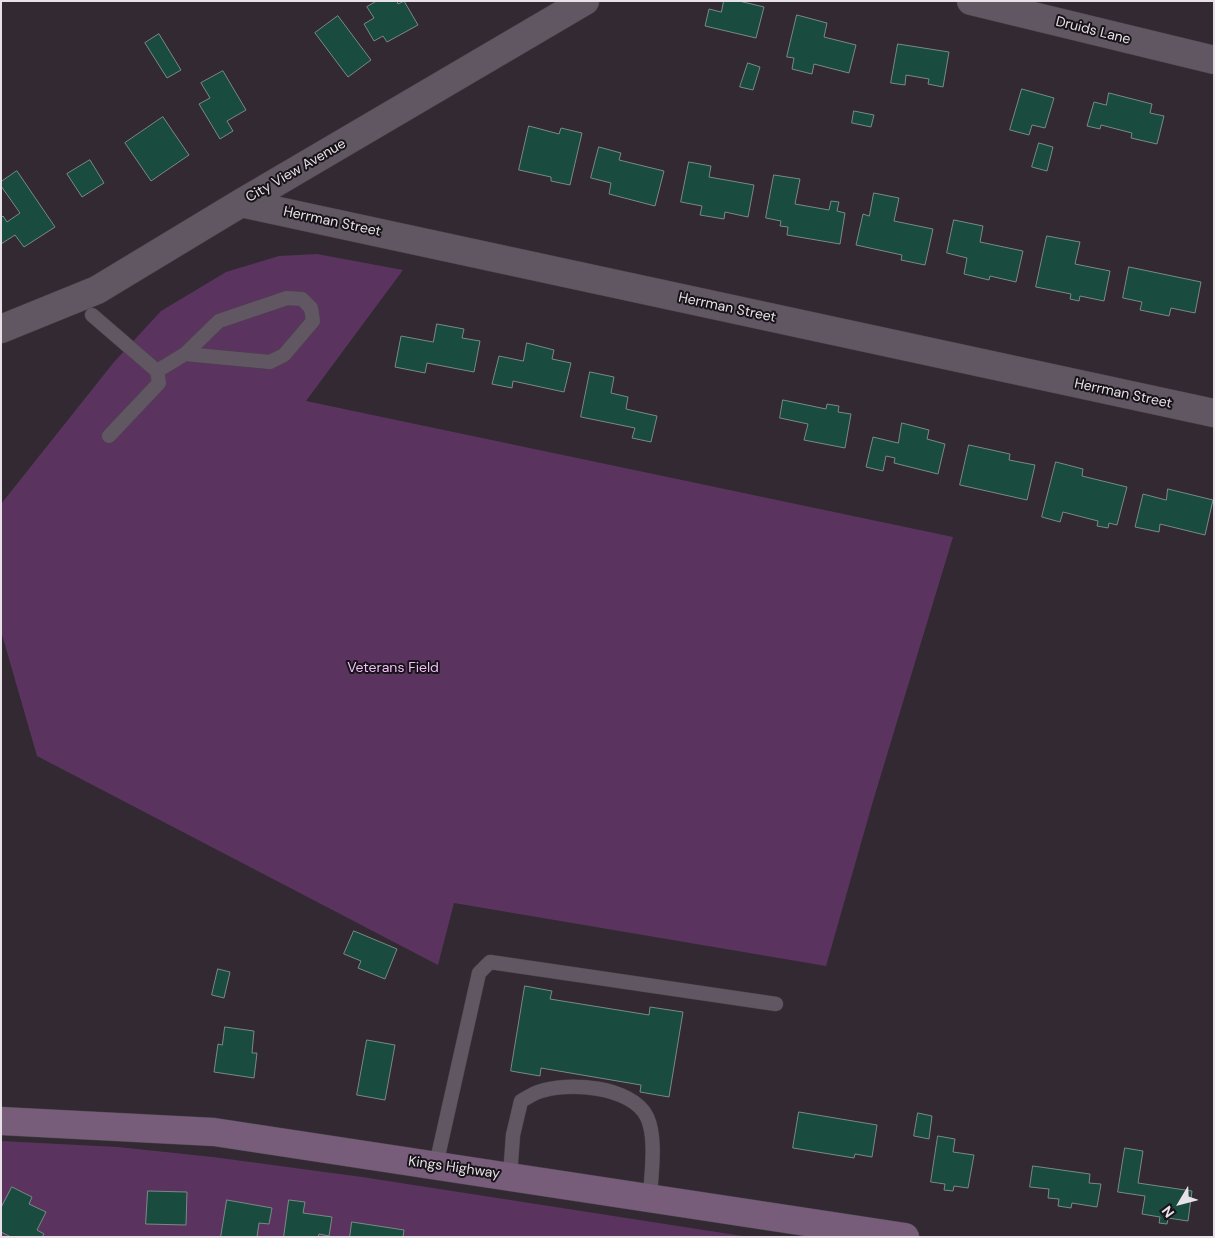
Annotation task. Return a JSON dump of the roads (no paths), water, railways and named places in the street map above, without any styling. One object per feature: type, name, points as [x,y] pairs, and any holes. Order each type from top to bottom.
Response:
[{"type":"main road","name":"Kings Highway","points":[[1,1121],[214,1132],[905,1237]]},
{"type":"street","name":"City View Avenue","points":[[1,329],[96,290],[585,1]]},
{"type":"street","name":"Druids Lane","points":[[971,1],[1214,60]]},
{"type":"street","name":"Herrman Street","points":[[241,203],[1214,413]]},
{"type":"lane","points":[[157,371],[185,354],[219,321],[287,298],[302,299],[311,308],[314,321],[284,355],[270,362],[185,354]]},
{"type":"lane","points":[[92,315],[157,371],[159,383],[109,436]]},
{"type":"lane","points":[[436,1166],[479,974],[490,962],[776,1004]]},
{"type":"lane","points":[[510,1176],[513,1135],[521,1101],[537,1092],[560,1087],[588,1088],[618,1093],[635,1103],[647,1117],[652,1134],[650,1198]]},
{"type":"park label","name":"Veterans Field","points":[[393,668]]}]
